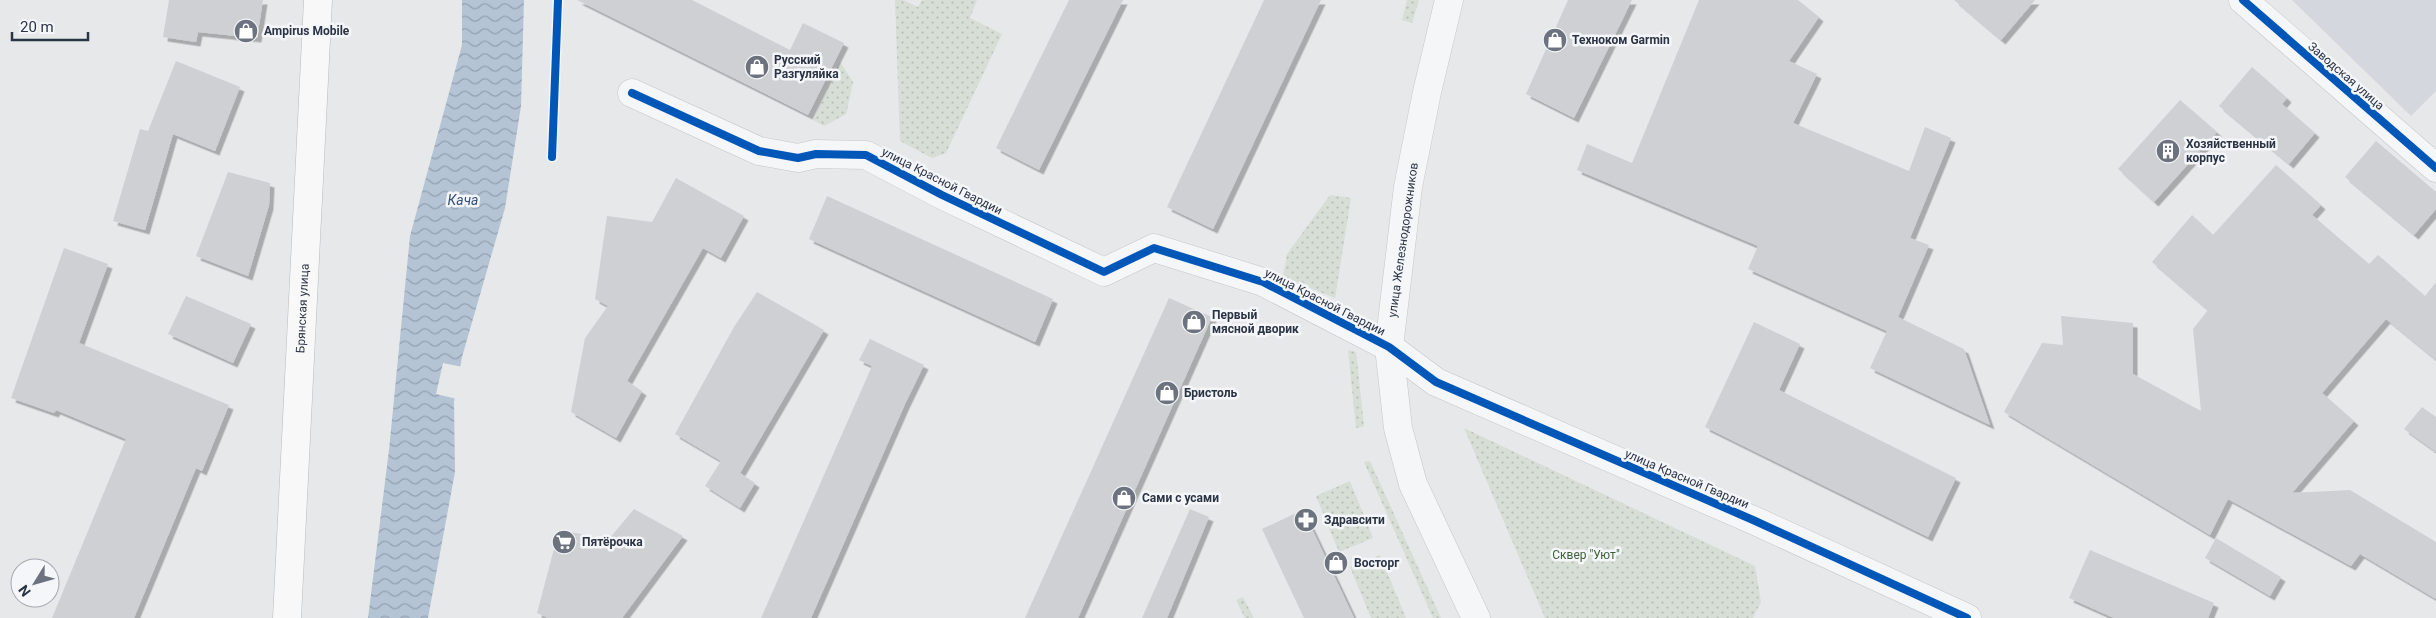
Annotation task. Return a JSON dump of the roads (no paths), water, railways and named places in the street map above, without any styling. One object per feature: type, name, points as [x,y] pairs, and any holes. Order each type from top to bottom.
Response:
[{"type":"highway","name":"Брянская улица","points":[[287,618],[318,0]]},
{"type":"street","name":"улица Железнодорожников","points":[[1449,0],[1427,92],[1408,187],[1389,347],[1398,428],[1413,484],[1476,618]]},
{"type":"street","name":"Заводская улица","points":[[2243,0],[2436,168]]},
{"type":"street","name":"улица Красной Гвардии","points":[[632,93],[759,151],[798,158],[816,154],[866,156],[1104,272],[1154,248],[1263,282],[1389,347],[1436,382],[1753,520],[1967,618]]},
{"type":"water","name":"Кача","points":[[462,0],[524,0],[521,106],[505,208],[462,357],[454,402],[455,472],[428,618],[368,618],[389,450],[410,236],[462,45]]},
{"type":"place","name":"Ampirus Mobile","points":[[246,31]]},
{"type":"place","name":"Техноком Garmin","points":[[1555,40]]},
{"type":"place","name":"Русский Разгуляйка","points":[[757,67]]},
{"type":"place","name":"Хозяйственный корпус","points":[[2168,151]]},
{"type":"place","name":"Первый мясной дворик","points":[[1194,322]]},
{"type":"place","name":"Бристоль","points":[[1167,393]]},
{"type":"place","name":"Сами с усами","points":[[1124,498]]},
{"type":"place","name":"Здравсити","points":[[1306,520]]},
{"type":"place","name":"Пятёрочка","points":[[564,542]]},
{"type":"place","name":"Восторг","points":[[1336,563]]},
{"type":"park label","name":"Сквер \"Уют\"","points":[[1586,555]]}]
